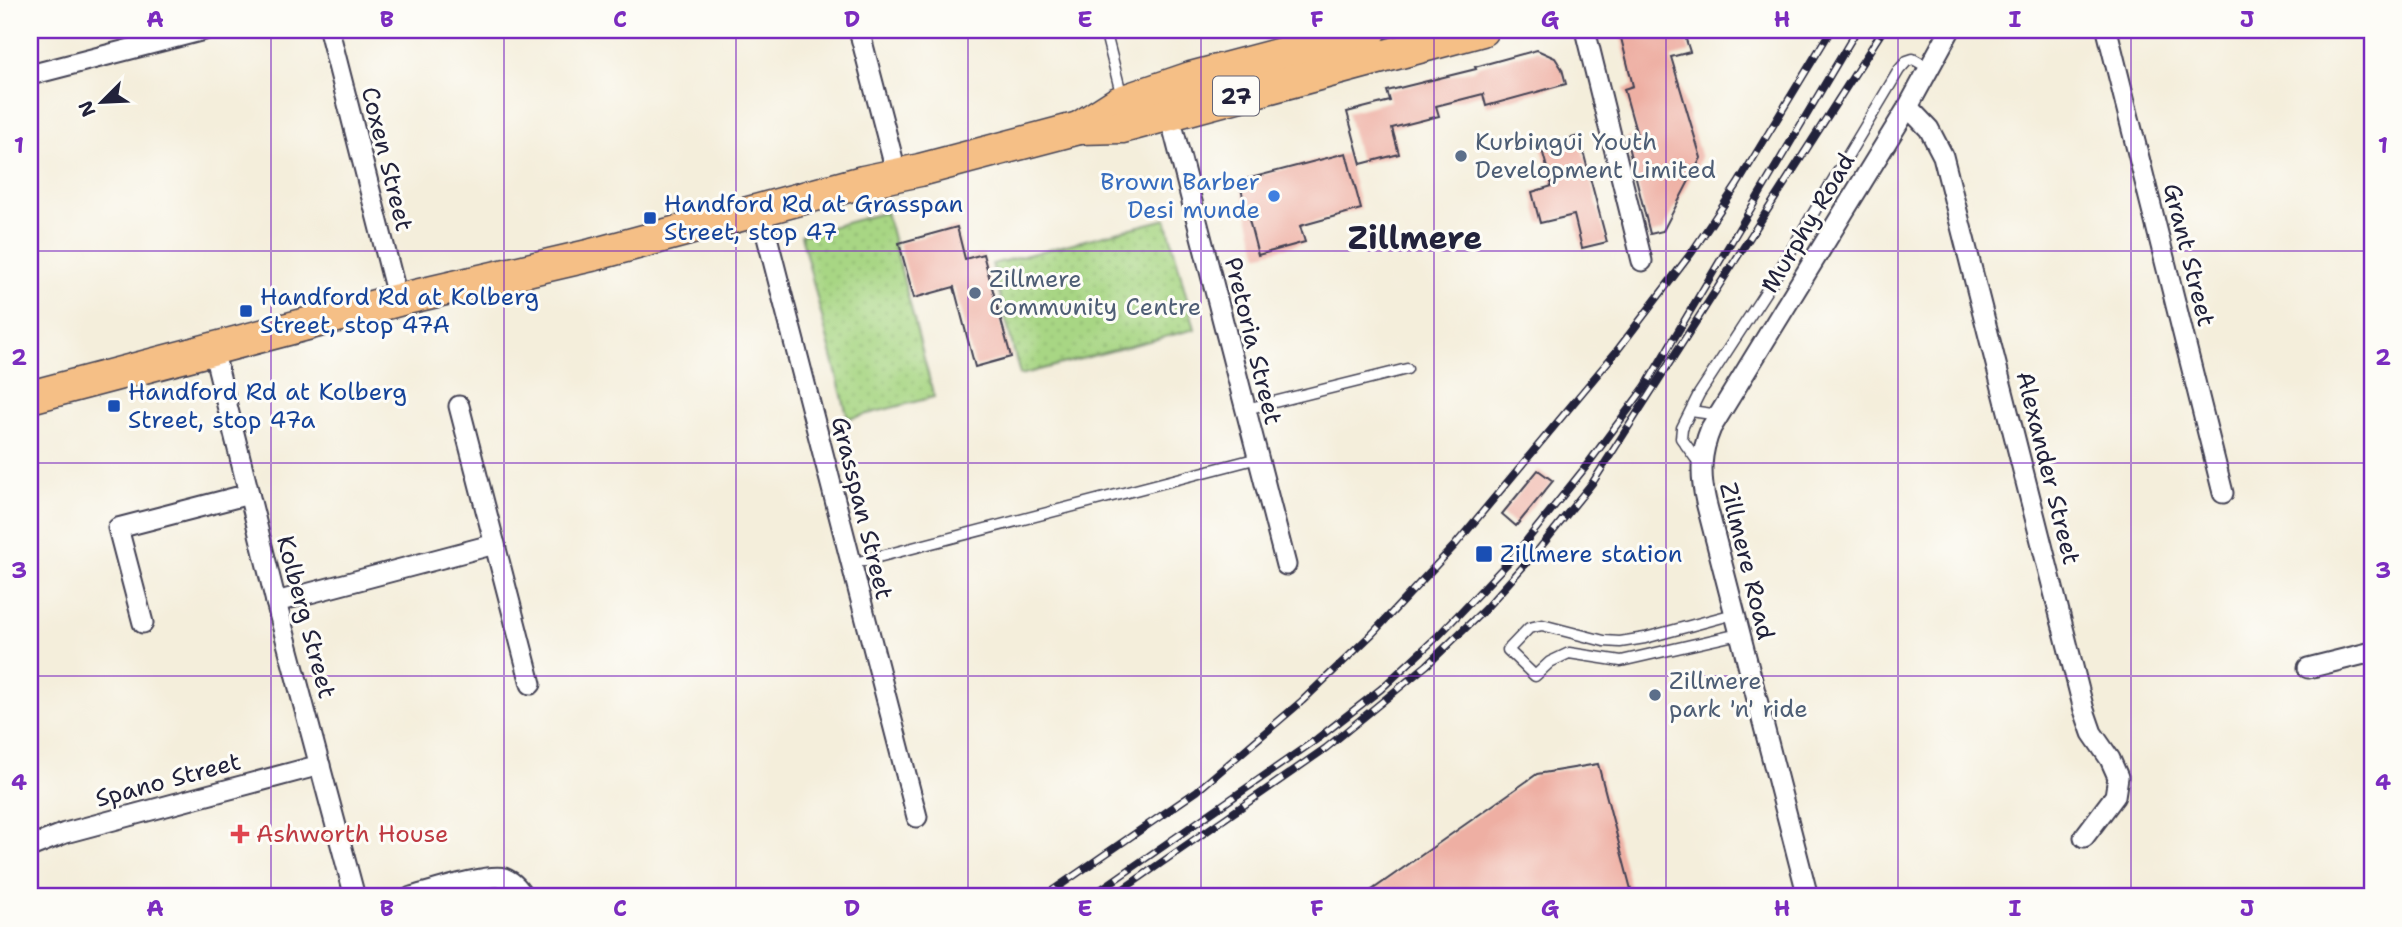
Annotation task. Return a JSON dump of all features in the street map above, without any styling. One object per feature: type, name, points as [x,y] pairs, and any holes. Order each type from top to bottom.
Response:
[{"type":"main road","name":"27","points":[[30,397],[398,300],[592,255],[1079,128],[1122,127],[1166,101],[1371,30]]},
{"type":"main road","name":"27","points":[[1297,57],[1482,30]]},
{"type":"main road","name":"27","points":[[1079,128],[1123,101],[1166,101]]},
{"type":"street","points":[[30,75],[204,30]]},
{"type":"street","name":"Coxen Street","points":[[329,30],[398,300]]},
{"type":"street","points":[[859,30],[897,175]]},
{"type":"street","points":[[1585,30],[1642,261]]},
{"type":"street","name":"Murphy Road","points":[[1706,440],[1908,107],[1950,30]]},
{"type":"street","name":"Grant Street","points":[[2107,30],[2223,493]]},
{"type":"street","name":"Pretoria Street","points":[[1166,101],[1286,565]]},
{"type":"street","name":"Alexander Street","points":[[1908,107],[1928,129],[1942,156],[2088,722],[2118,777],[2115,796],[2084,837]]},
{"type":"street","name":"Grasspan Street","points":[[760,210],[917,817]]},
{"type":"street","name":"Kolberg Street","points":[[213,349],[276,603],[355,897]]},
{"type":"street","points":[[459,406],[531,684]]},
{"type":"street","name":"Zillmere Road","points":[[1706,440],[1701,464],[1703,493],[1808,897]]},
{"type":"street","points":[[143,623],[118,528],[249,494]]},
{"type":"street","points":[[276,603],[495,544]]},
{"type":"street","points":[[2308,668],[2372,652]]},
{"type":"street","name":"Spano Street","points":[[30,847],[65,833],[320,765]]},
{"type":"street","points":[[411,897],[487,878],[502,877],[515,884],[524,897]]},
{"type":"lane","points":[[1105,30],[1123,101]]},
{"type":"lane","points":[[1701,464],[1681,438],[1682,428],[1699,394],[1774,279],[1899,70],[1907,61],[1913,59],[1929,68]]},
{"type":"lane","points":[[1246,410],[1407,369]]},
{"type":"lane","points":[[1691,411],[1719,415]]},
{"type":"lane","points":[[851,564],[1258,458]]},
{"type":"lane","points":[[1734,614],[1620,642],[1542,625],[1529,628],[1508,650],[1535,676],[1550,662],[1569,653],[1621,661],[1739,634]]},
{"type":"green space","points":[[886,212],[934,397],[848,419],[801,235]]},
{"type":"green space","points":[[1166,219],[1195,329],[1020,375],[992,264]]},
{"type":"building","points":[[1619,30],[1683,30],[1690,52],[1671,57],[1701,158],[1663,231],[1650,234],[1626,138],[1637,135],[1624,89],[1633,86]]},
{"type":"building","points":[[1537,50],[1555,58],[1562,69],[1566,84],[1486,106],[1483,94],[1436,106],[1439,116],[1392,128],[1399,154],[1361,164],[1347,112],[1390,101],[1387,91],[1476,69],[1475,67]]},
{"type":"building","points":[[1579,136],[1607,242],[1582,248],[1574,215],[1540,223],[1532,192],[1552,186],[1541,146]]},
{"type":"building","points":[[1346,153],[1361,209],[1300,226],[1305,242],[1258,255],[1239,181]]},
{"type":"building","name":"Zillmere Community Centre","points":[[957,227],[965,259],[983,254],[1011,357],[975,367],[954,287],[914,298],[899,243]]},
{"type":"building","points":[[1538,470],[1553,481],[1516,526],[1502,514]]},
{"type":"building","points":[[1598,764],[1633,897],[1362,897],[1537,774]]},
{"type":"railway","points":[[1043,897],[1197,791],[1302,701],[1372,634],[1455,545],[1616,352],[1692,252],[1737,185],[1831,30]]},
{"type":"railway","points":[[1090,897],[1317,739],[1381,689],[1439,635],[1515,555],[1645,387],[1857,30]]},
{"type":"railway","points":[[1112,897],[1326,748],[1427,665],[1484,610],[1539,549],[1593,482],[1883,30]]},
{"type":"place","name":"Kurbingui Youth Development Limited","points":[[1461,156]]},
{"type":"place","name":"Brown Barber Desi munde","points":[[1274,196]]},
{"type":"place","name":"Handford Rd at Grasspan Street, stop 47","points":[[650,218]]},
{"type":"place","name":"Zillmere Community Centre","points":[[975,293]]},
{"type":"place","name":"Handford Rd at Kolberg Street, stop 47A","points":[[246,311]]},
{"type":"place","name":"Handford Rd at Kolberg Street, stop 47a","points":[[114,406]]},
{"type":"place","name":"Zillmere station","points":[[1484,554]]},
{"type":"place","name":"Zillmere park 'n' ride","points":[[1655,695]]},
{"type":"place","name":"Ashworth House","points":[[240,834]]},
{"type":"district","name":"Zillmere","points":[[1415,237]]}]
